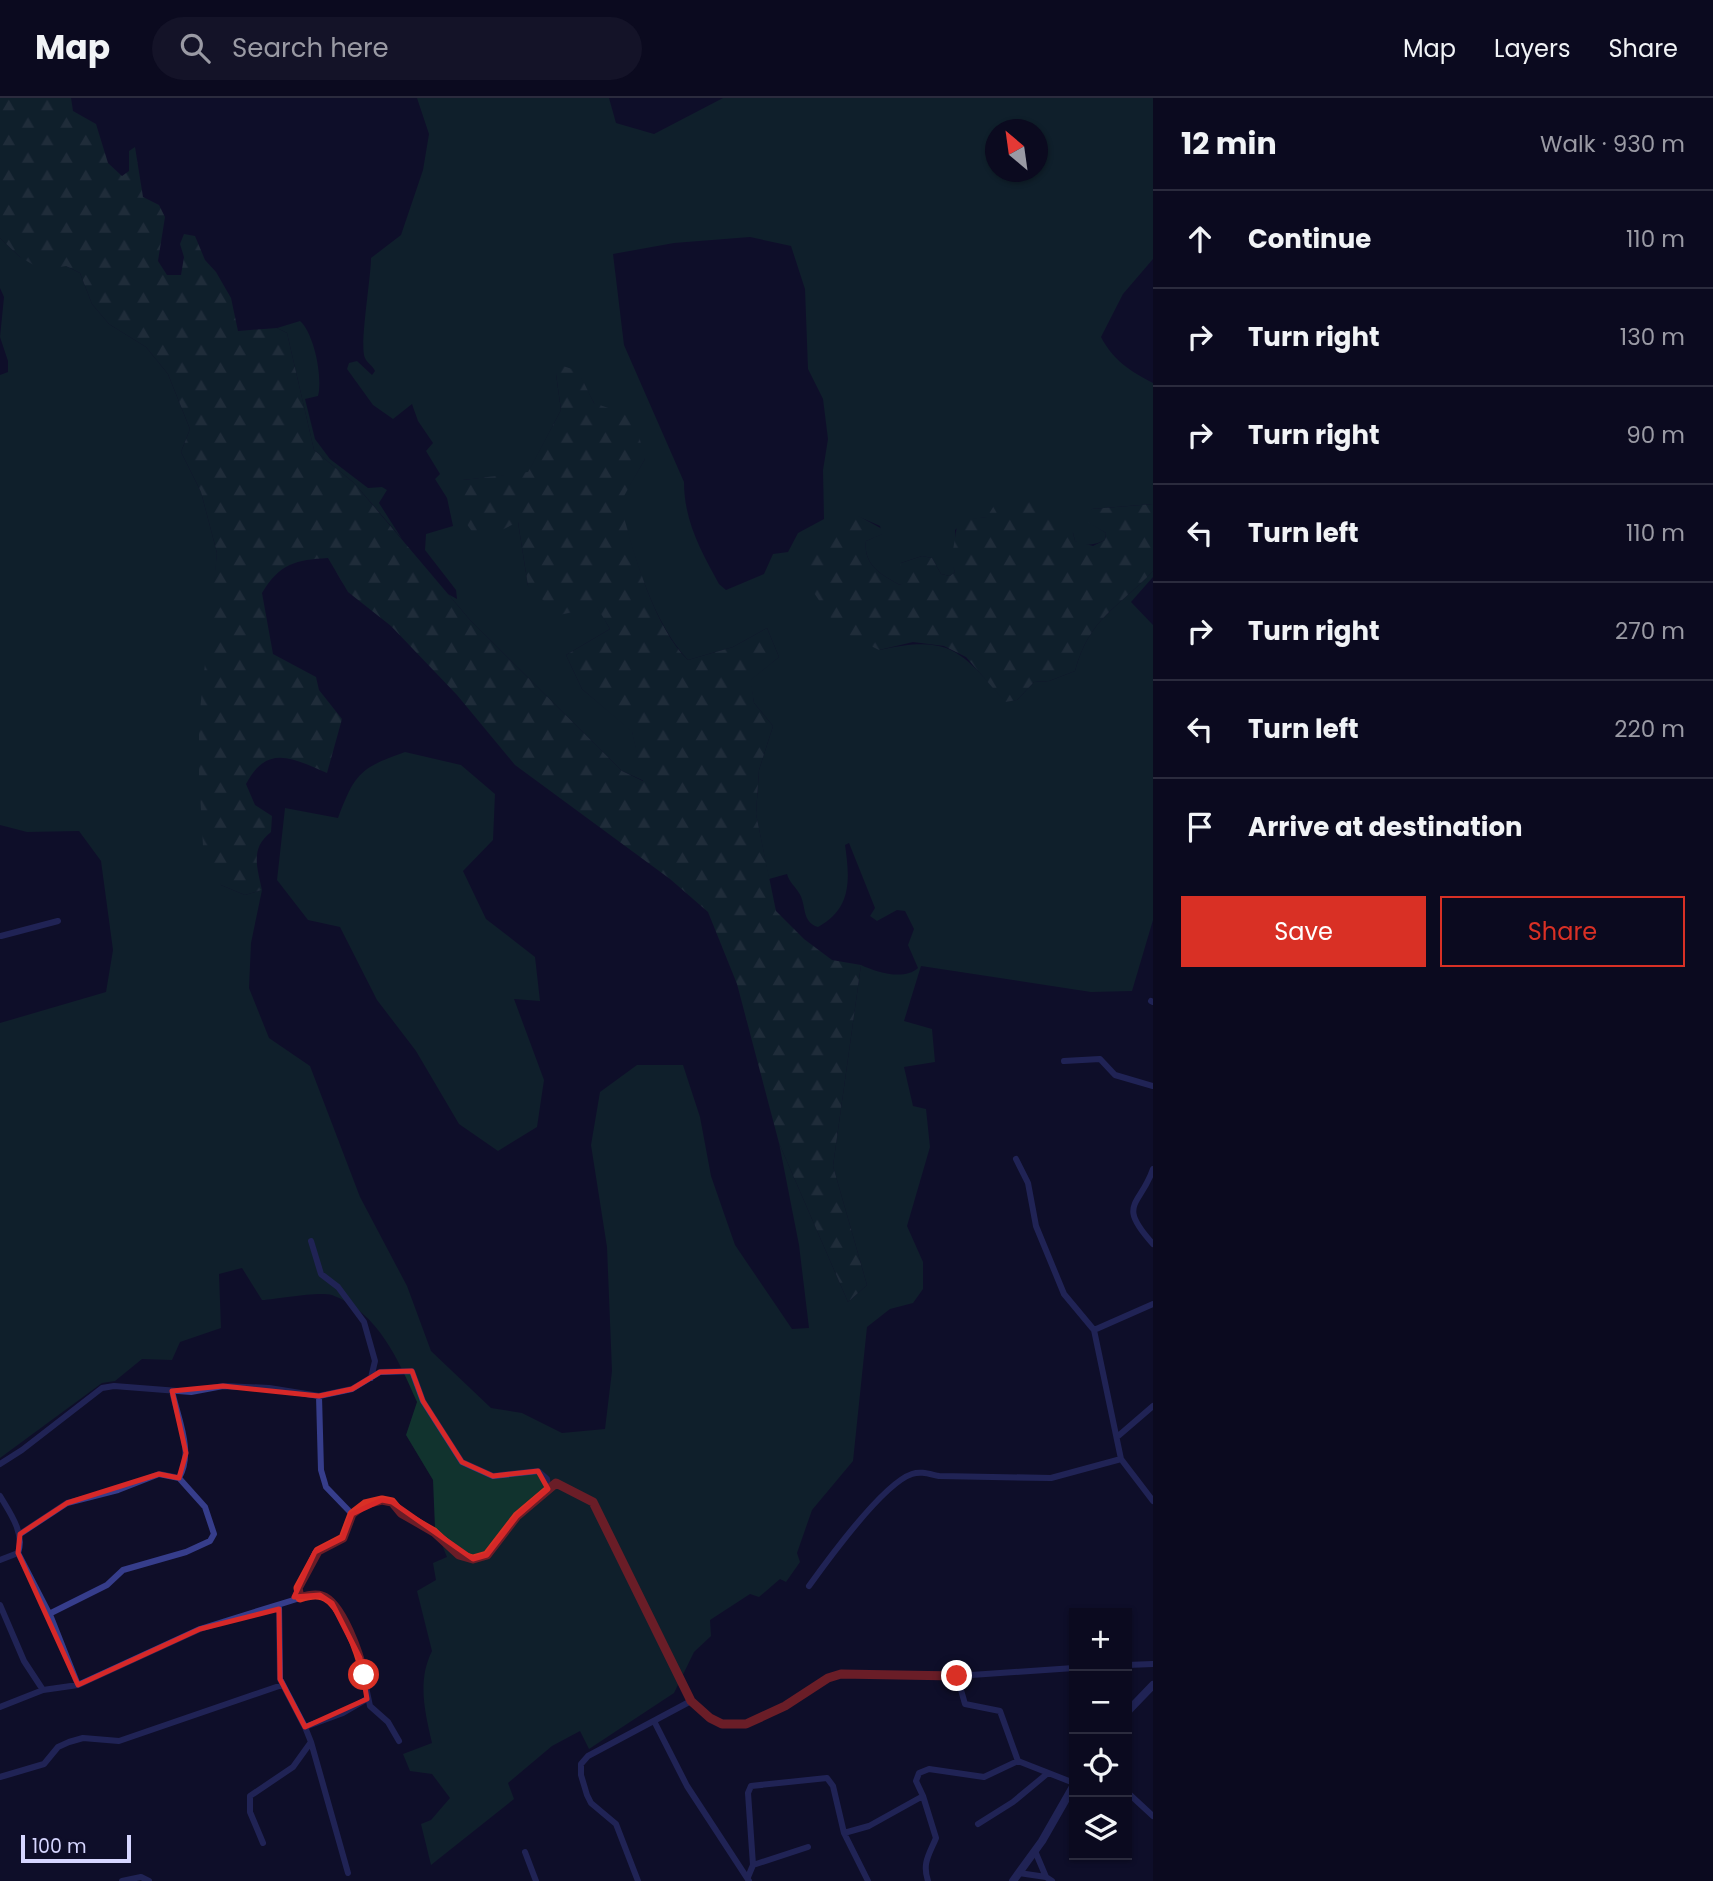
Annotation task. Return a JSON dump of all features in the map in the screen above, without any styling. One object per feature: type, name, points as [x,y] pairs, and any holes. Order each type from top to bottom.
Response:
[{"type":"street","points":[[0,935],[58,921]]},
{"type":"street","points":[[1064,1061],[1100,1059],[1115,1075],[1153,1086]]},
{"type":"street","points":[[1016,1159],[1028,1183],[1036,1226],[1063,1294],[1094,1330],[1121,1460],[1153,1501]]},
{"type":"street","points":[[1153,1169],[1135,1199],[1132,1211],[1143,1233],[1153,1244]]},
{"type":"street","points":[[311,1241],[321,1273],[338,1287],[364,1322],[375,1361],[371,1378]]},
{"type":"street","points":[[1094,1330],[1153,1304]]},
{"type":"street","points":[[0,1464],[102,1388],[114,1386],[191,1392],[223,1386],[302,1391],[320,1396],[352,1390],[380,1372],[397,1369],[412,1370],[423,1401],[461,1462],[493,1476],[538,1471],[547,1479],[548,1489]]},
{"type":"street","points":[[172,1391],[187,1464],[179,1478]]},
{"type":"street","points":[[320,1396],[321,1470],[326,1487],[352,1514]]},
{"type":"street","points":[[1117,1437],[1153,1406]]},
{"type":"street","points":[[809,1586],[835,1550],[882,1497],[909,1475],[920,1472],[939,1476],[1051,1478],[1121,1460]]},
{"type":"street","points":[[20,1534],[67,1503],[118,1490],[159,1474],[179,1478],[205,1507],[213,1538],[186,1552],[123,1570],[107,1586],[49,1614]]},
{"type":"street","points":[[300,1598],[298,1588],[318,1551],[343,1538],[352,1514],[365,1504],[382,1500],[392,1502],[401,1513],[434,1532],[459,1555],[473,1559],[487,1555],[517,1516],[556,1483],[593,1502],[691,1701],[722,1724],[746,1724],[785,1706],[828,1678],[841,1674],[957,1676],[1069,1668]]},
{"type":"street","points":[[0,1496],[20,1534],[18,1553],[49,1614],[78,1685]]},
{"type":"street","points":[[0,1560],[18,1553]]},
{"type":"street","points":[[0,1707],[43,1690],[78,1685],[189,1633],[300,1598],[320,1595],[332,1602],[360,1658],[367,1699],[376,1713],[388,1722],[400,1741]]},
{"type":"street","points":[[0,1605],[24,1661],[43,1690]]},
{"type":"street","points":[[279,1605],[282,1685],[312,1742],[348,1873]]},
{"type":"street","points":[[1132,1665],[1153,1664]]},
{"type":"street","points":[[957,1676],[965,1704],[1000,1711],[1017,1761]]},
{"type":"street","points":[[0,1777],[44,1764],[58,1748],[68,1742],[83,1738],[119,1741],[282,1685]]},
{"type":"street","points":[[1132,1707],[1153,1685]]},
{"type":"street","points":[[305,1727],[343,1713],[367,1699]]},
{"type":"street","points":[[638,1881],[620,1830],[587,1795],[581,1764],[588,1756],[691,1701]]},
{"type":"street","points":[[654,1721],[687,1786],[748,1879]]},
{"type":"street","points":[[263,1843],[248,1803],[250,1797],[293,1767],[312,1742]]},
{"type":"street","points":[[928,1881],[926,1859],[936,1838],[916,1781],[919,1773],[929,1769],[984,1777],[1017,1761],[1069,1782]]},
{"type":"street","points":[[978,1824],[1013,1802],[1048,1773]]},
{"type":"street","points":[[748,1879],[754,1865],[748,1793],[751,1786],[827,1779],[833,1786],[844,1833],[868,1881]]},
{"type":"street","points":[[1013,1881],[1035,1851],[1069,1793]]},
{"type":"street","points":[[844,1833],[869,1826],[923,1796]]},
{"type":"street","points":[[1132,1796],[1153,1816]]},
{"type":"street","points":[[754,1865],[808,1847]]},
{"type":"street","points":[[1035,1851],[1049,1879]]},
{"type":"street","points":[[525,1852],[536,1881]]},
{"type":"street","points":[[1019,1873],[1049,1879]]},
{"type":"street","points":[[122,1881],[141,1877],[149,1881]]},
{"type":"highlighted area","points":[[412,1371],[423,1401],[462,1462],[493,1476],[538,1471],[548,1489],[517,1516],[487,1555],[473,1559],[392,1502],[382,1500],[352,1514],[343,1538],[315,1552],[294,1597],[320,1595],[332,1603],[360,1658],[367,1699],[305,1727],[280,1679],[279,1609],[200,1629],[78,1685],[18,1553],[20,1534],[67,1503],[159,1474],[179,1478],[186,1453],[172,1391],[223,1386],[319,1396],[352,1389],[380,1372]]},
{"type":"green space","points":[[0,98],[71,98],[73,111],[96,124],[108,163],[122,176],[129,171],[129,151],[135,147],[143,197],[159,205],[165,217],[158,261],[167,275],[181,275],[184,257],[180,244],[184,234],[195,236],[205,260],[216,272],[231,298],[238,331],[277,328],[287,333],[314,450],[354,483],[470,620],[622,771],[643,781],[632,732],[582,689],[566,655],[610,629],[597,607],[559,615],[528,586],[518,522],[479,541],[458,512],[463,480],[528,472],[561,410],[556,374],[563,366],[578,371],[594,403],[634,417],[645,459],[620,503],[646,586],[664,628],[688,660],[733,647],[767,628],[779,657],[751,680],[754,703],[773,726],[759,770],[756,814],[776,911],[804,939],[832,960],[861,965],[833,1166],[867,1285],[848,1302],[779,1143],[737,984],[708,912],[670,879],[515,765],[457,695],[391,626],[348,592],[328,558],[298,562],[282,569],[262,593],[273,654],[316,677],[319,690],[342,719],[327,773],[292,759],[281,758],[263,763],[254,771],[246,784],[255,805],[272,816],[271,832],[260,845],[257,858],[262,890],[245,895],[221,885],[203,846],[199,775],[199,719],[217,553],[201,492],[181,452],[190,429],[168,374],[146,347],[109,324],[92,304],[80,273],[66,266],[42,270],[20,257],[0,238]]},
{"type":"green space","points":[[417,98],[609,98],[616,123],[654,134],[723,98],[1153,98],[1153,259],[1123,294],[1101,337],[1123,364],[1153,383],[1153,504],[1092,509],[1089,522],[1106,533],[1105,540],[1090,545],[1075,541],[1073,533],[1006,508],[993,508],[988,517],[966,520],[955,530],[955,572],[950,576],[941,574],[932,558],[922,556],[901,563],[906,582],[900,585],[880,573],[867,557],[866,541],[882,534],[880,526],[855,515],[879,650],[923,644],[953,651],[977,670],[1005,701],[1017,700],[1034,682],[1049,681],[1075,671],[1088,638],[1097,626],[1153,571],[1153,577],[1131,602],[1153,625],[1153,920],[1132,991],[1091,992],[921,966],[904,1021],[932,1029],[935,1062],[904,1067],[913,1106],[926,1109],[930,1147],[907,1226],[923,1262],[923,1289],[913,1303],[890,1309],[867,1327],[853,1461],[812,1510],[797,1553],[800,1562],[786,1582],[780,1579],[759,1597],[750,1594],[710,1620],[711,1636],[694,1652],[674,1693],[589,1749],[580,1731],[552,1746],[508,1783],[514,1799],[431,1865],[421,1824],[431,1820],[450,1798],[432,1774],[410,1771],[403,1754],[432,1743],[425,1708],[424,1685],[427,1662],[432,1651],[417,1591],[436,1580],[433,1563],[447,1557],[435,1528],[433,1480],[406,1435],[417,1402],[385,1339],[362,1313],[348,1303],[326,1294],[262,1300],[242,1268],[219,1274],[221,1328],[180,1342],[172,1360],[142,1359],[115,1381],[102,1383],[0,1458],[0,1023],[106,992],[113,950],[101,861],[79,831],[27,832],[0,825],[0,375],[8,372],[8,361],[0,337],[4,297],[0,288],[0,238],[20,257],[66,266],[80,273],[92,304],[109,324],[146,347],[168,374],[190,429],[181,452],[201,492],[217,553],[210,634],[221,885],[245,895],[262,890],[251,943],[249,988],[269,1038],[310,1066],[360,1197],[407,1286],[431,1351],[491,1408],[522,1413],[562,1433],[605,1429],[612,1371],[607,1247],[591,1145],[600,1092],[637,1065],[683,1065],[700,1117],[711,1176],[735,1245],[792,1329],[809,1328],[799,1245],[779,1143],[848,1302],[867,1285],[833,1166],[861,965],[898,975],[918,968],[908,945],[914,929],[905,911],[897,910],[877,921],[870,916],[875,908],[849,843],[845,845],[848,881],[843,902],[829,920],[818,927],[809,921],[801,898],[787,874],[769,879],[756,814],[759,770],[773,726],[754,703],[750,680],[779,657],[767,628],[733,647],[688,660],[675,644],[645,586],[619,503],[645,459],[594,403],[577,371],[556,374],[561,410],[528,473],[463,480],[518,522],[528,586],[597,606],[610,629],[566,655],[582,689],[632,731],[644,781],[622,771],[470,620],[448,594],[457,599],[456,590],[425,550],[426,534],[453,526],[447,498],[435,479],[440,474],[426,451],[433,443],[418,421],[412,404],[393,419],[373,405],[347,369],[349,363],[357,361],[372,375],[375,371],[366,360],[364,351],[371,258],[401,235],[423,170],[429,134]],"holes":[[[750,237],[791,246],[805,289],[808,369],[823,399],[828,439],[823,470],[824,519],[798,533],[788,552],[773,554],[764,574],[726,590],[719,584],[706,560],[690,523],[684,482],[624,345],[613,254],[674,243]]]},
{"type":"green space","points":[[300,321],[313,345],[318,368],[318,396],[305,399],[315,439],[330,459],[368,488],[382,487],[387,490],[379,503],[402,539],[354,483],[314,450],[287,333],[277,328]]},
{"type":"green space","points":[[1012,500],[1053,507],[1066,519],[1075,541],[1093,546],[1105,540],[1106,533],[1089,523],[1087,515],[1092,509],[1153,504],[1153,571],[1097,626],[1088,638],[1075,671],[1049,681],[1034,682],[1017,700],[1005,702],[966,657],[944,646],[913,642],[879,650],[839,630],[806,581],[802,555],[835,522],[855,514],[884,530],[883,534],[866,541],[866,549],[870,563],[886,577],[900,585],[905,581],[899,568],[901,563],[922,556],[932,558],[941,574],[950,576],[955,572],[951,562],[958,520],[987,517],[995,504],[1006,508]]},
{"type":"green space","points":[[405,752],[461,765],[495,794],[493,840],[463,871],[486,919],[535,957],[540,1001],[514,999],[544,1080],[537,1127],[498,1151],[459,1124],[416,1051],[377,1000],[340,927],[308,920],[277,880],[285,808],[338,818],[349,791],[361,774],[378,763]]},
{"type":"route","points":[[364,1675],[344,1620],[332,1602],[320,1595],[300,1598],[298,1588],[305,1573],[314,1564],[318,1551],[343,1538],[352,1514],[365,1504],[382,1500],[392,1502],[401,1513],[421,1527],[434,1532],[459,1555],[473,1559],[487,1555],[517,1516],[556,1483],[593,1502],[691,1701],[710,1718],[722,1724],[746,1724],[785,1706],[828,1678],[841,1674],[957,1676]]}]
